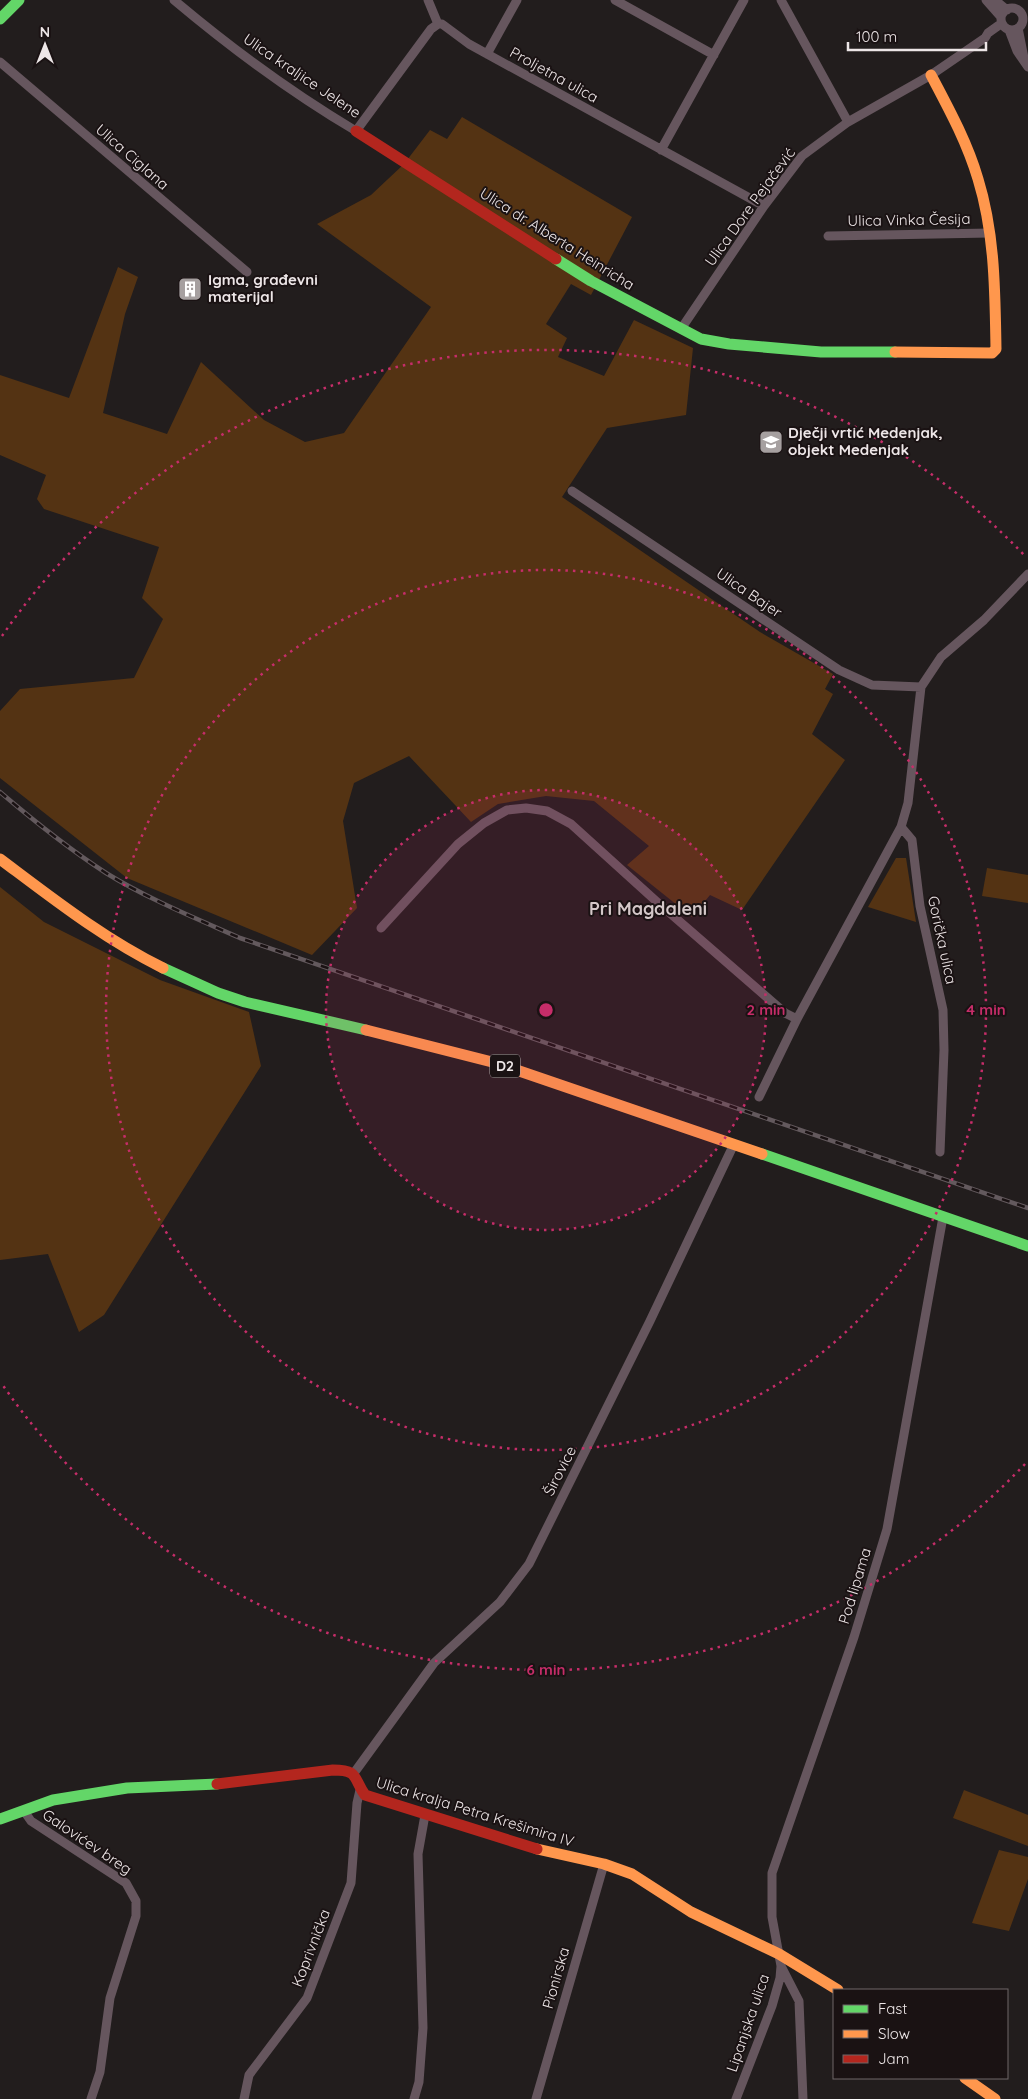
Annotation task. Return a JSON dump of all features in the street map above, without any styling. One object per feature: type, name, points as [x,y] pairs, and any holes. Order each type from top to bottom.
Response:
[{"type":"street","points":[[0,19],[19,0]]},
{"type":"street","name":"Ulica kraljice Jelene","points":[[174,0],[205,26],[274,76],[356,131],[431,29],[438,24]]},
{"type":"street","points":[[428,0],[438,24],[446,26],[468,44],[487,54]]},
{"type":"street","name":"Proljetna ulica","points":[[517,0],[487,54],[764,206]]},
{"type":"street","points":[[662,150],[744,0]]},
{"type":"street","points":[[781,0],[848,122]]},
{"type":"street","points":[[986,0],[1007,23],[1022,24],[1023,15],[1028,7]]},
{"type":"street","points":[[995,0],[1026,64]]},
{"type":"street","points":[[620,1],[714,55]]},
{"type":"street","points":[[1007,23],[1023,15]]},
{"type":"street","name":"Ulica Dore Pejačević","points":[[681,329],[764,206],[802,156],[848,122],[931,75],[984,38],[991,37],[1007,23]]},
{"type":"street","name":"Ulica Ciglana","points":[[0,62],[247,272]]},
{"type":"street","name":"Ulica Vinka Česija","points":[[931,75],[958,126],[970,154],[983,196],[990,233],[996,349],[992,353]]},
{"type":"street","name":"Ulica dr. Alberta Heinricha","points":[[356,131],[591,281],[701,338],[729,344],[821,352],[992,353]]},
{"type":"street","name":"Ulica Vinka Česija","points":[[828,236],[990,233]]},
{"type":"street","name":"Ulica Bajer","points":[[572,491],[839,670],[872,685],[921,687]]},
{"type":"street","points":[[759,1097],[797,1019],[902,827],[908,803],[921,687],[941,657],[984,620],[1028,574]]},
{"type":"street","points":[[381,928],[458,844],[484,823],[507,810],[526,808],[547,812],[571,824],[770,1001],[797,1019]]},
{"type":"street","name":"Gorička ulica","points":[[902,827],[912,840],[920,906],[943,1010],[944,1050],[940,1152]]},
{"type":"street","name":"D2","points":[[0,859],[66,910],[106,936],[179,977],[219,994],[276,1010],[446,1049],[540,1078],[1028,1246]]},
{"type":"street","name":"Širovice","points":[[354,1773],[434,1663],[500,1602],[529,1564],[650,1321],[734,1144]]},
{"type":"street","name":"Pod lipama","points":[[779,1954],[772,1917],[772,1873],[854,1637],[887,1529],[942,1217]]},
{"type":"street","points":[[0,1819],[53,1800],[126,1788],[218,1784],[333,1770],[348,1770],[354,1773]]},
{"type":"street","name":"Ulica kralja Petra Krešimira IV","points":[[354,1773],[359,1781],[360,1790],[365,1795],[426,1816],[541,1850],[604,1864],[632,1874],[691,1912],[779,1954],[836,1989]]},
{"type":"street","name":"Koprivnička","points":[[244,2099],[250,2075],[307,1998],[352,1883],[357,1803],[360,1790]]},
{"type":"street","name":"Galovićev breg","points":[[24,1811],[31,1821],[126,1884],[136,1901],[136,1916],[110,1998],[100,2072],[91,2099]]},
{"type":"street","points":[[414,2099],[419,2082],[424,2028],[418,1854],[426,1816]]},
{"type":"street","name":"Pionirska","points":[[536,2099],[604,1864]]},
{"type":"street","name":"Lipanjska ulica","points":[[736,2099],[772,2006],[782,1966],[779,1954]]},
{"type":"street","points":[[782,1966],[799,2001],[803,2099]]},
{"type":"street","points":[[966,2079],[995,2099]]},
{"type":"shaded area","points":[[462,117],[632,217],[591,295],[571,284],[546,324],[567,338],[558,357],[604,376],[634,320],[693,348],[686,415],[607,428],[562,497],[760,632],[833,674],[825,689],[833,694],[812,734],[845,760],[742,910],[710,895],[692,917],[627,865],[649,846],[594,801],[546,796],[498,804],[471,822],[409,756],[354,783],[343,821],[357,908],[312,955],[127,878],[0,778],[0,711],[20,689],[134,678],[163,619],[142,598],[159,547],[44,509],[37,499],[46,475],[0,455],[0,375],[69,398],[118,267],[138,277],[125,314],[103,413],[167,434],[201,362],[264,420],[305,442],[344,433],[431,307],[317,224],[371,195],[404,164],[430,130],[447,139]]},
{"type":"shaded area","points":[[896,858],[906,858],[916,922],[868,907]]},
{"type":"shaded area","points":[[987,868],[1028,875],[1028,903],[982,896]]},
{"type":"shaded area","points":[[0,887],[44,922],[160,980],[249,1012],[261,1066],[104,1315],[79,1332],[48,1254],[0,1260]]},
{"type":"shaded area","points":[[964,1790],[1028,1815],[1028,1846],[953,1818]]},
{"type":"shaded area","points":[[999,1850],[1028,1857],[1028,1879],[1009,1931],[972,1923]]},
{"type":"railway","points":[[0,792],[52,834],[106,873],[155,900],[240,938],[1028,1208]]},
{"type":"traffic: fast","points":[[0,19],[19,0]]},
{"type":"traffic: fast","points":[[556,259],[591,281],[701,339],[729,344],[821,352],[895,352]]},
{"type":"traffic: fast","points":[[163,968],[218,993],[245,1002],[366,1030]]},
{"type":"traffic: fast","points":[[762,1154],[1028,1246]]},
{"type":"traffic: fast","points":[[0,1819],[53,1800],[127,1788],[217,1784]]},
{"type":"traffic: slow","points":[[895,352],[992,353],[996,349],[993,263],[984,200],[974,165],[963,139],[931,75]]},
{"type":"traffic: slow","points":[[0,859],[99,931],[163,968]]},
{"type":"traffic: slow","points":[[366,1030],[496,1063],[762,1154]]},
{"type":"traffic: slow","points":[[537,1849],[604,1864],[632,1874],[691,1912],[779,1954],[836,1989]]},
{"type":"traffic: slow","points":[[966,2079],[995,2099]]},
{"type":"traffic: jam","points":[[356,131],[556,259]]},
{"type":"traffic: jam","points":[[217,1784],[341,1770],[354,1776],[365,1795],[537,1849]]},
{"type":"place","name":"Igma, građevni materijal","points":[[190,289]]},
{"type":"place","name":"Dječji vrtić Medenjak, objekt Medenjak","points":[[771,442]]},
{"type":"district","name":"Pri Magdaleni","points":[[648,909]]}]
